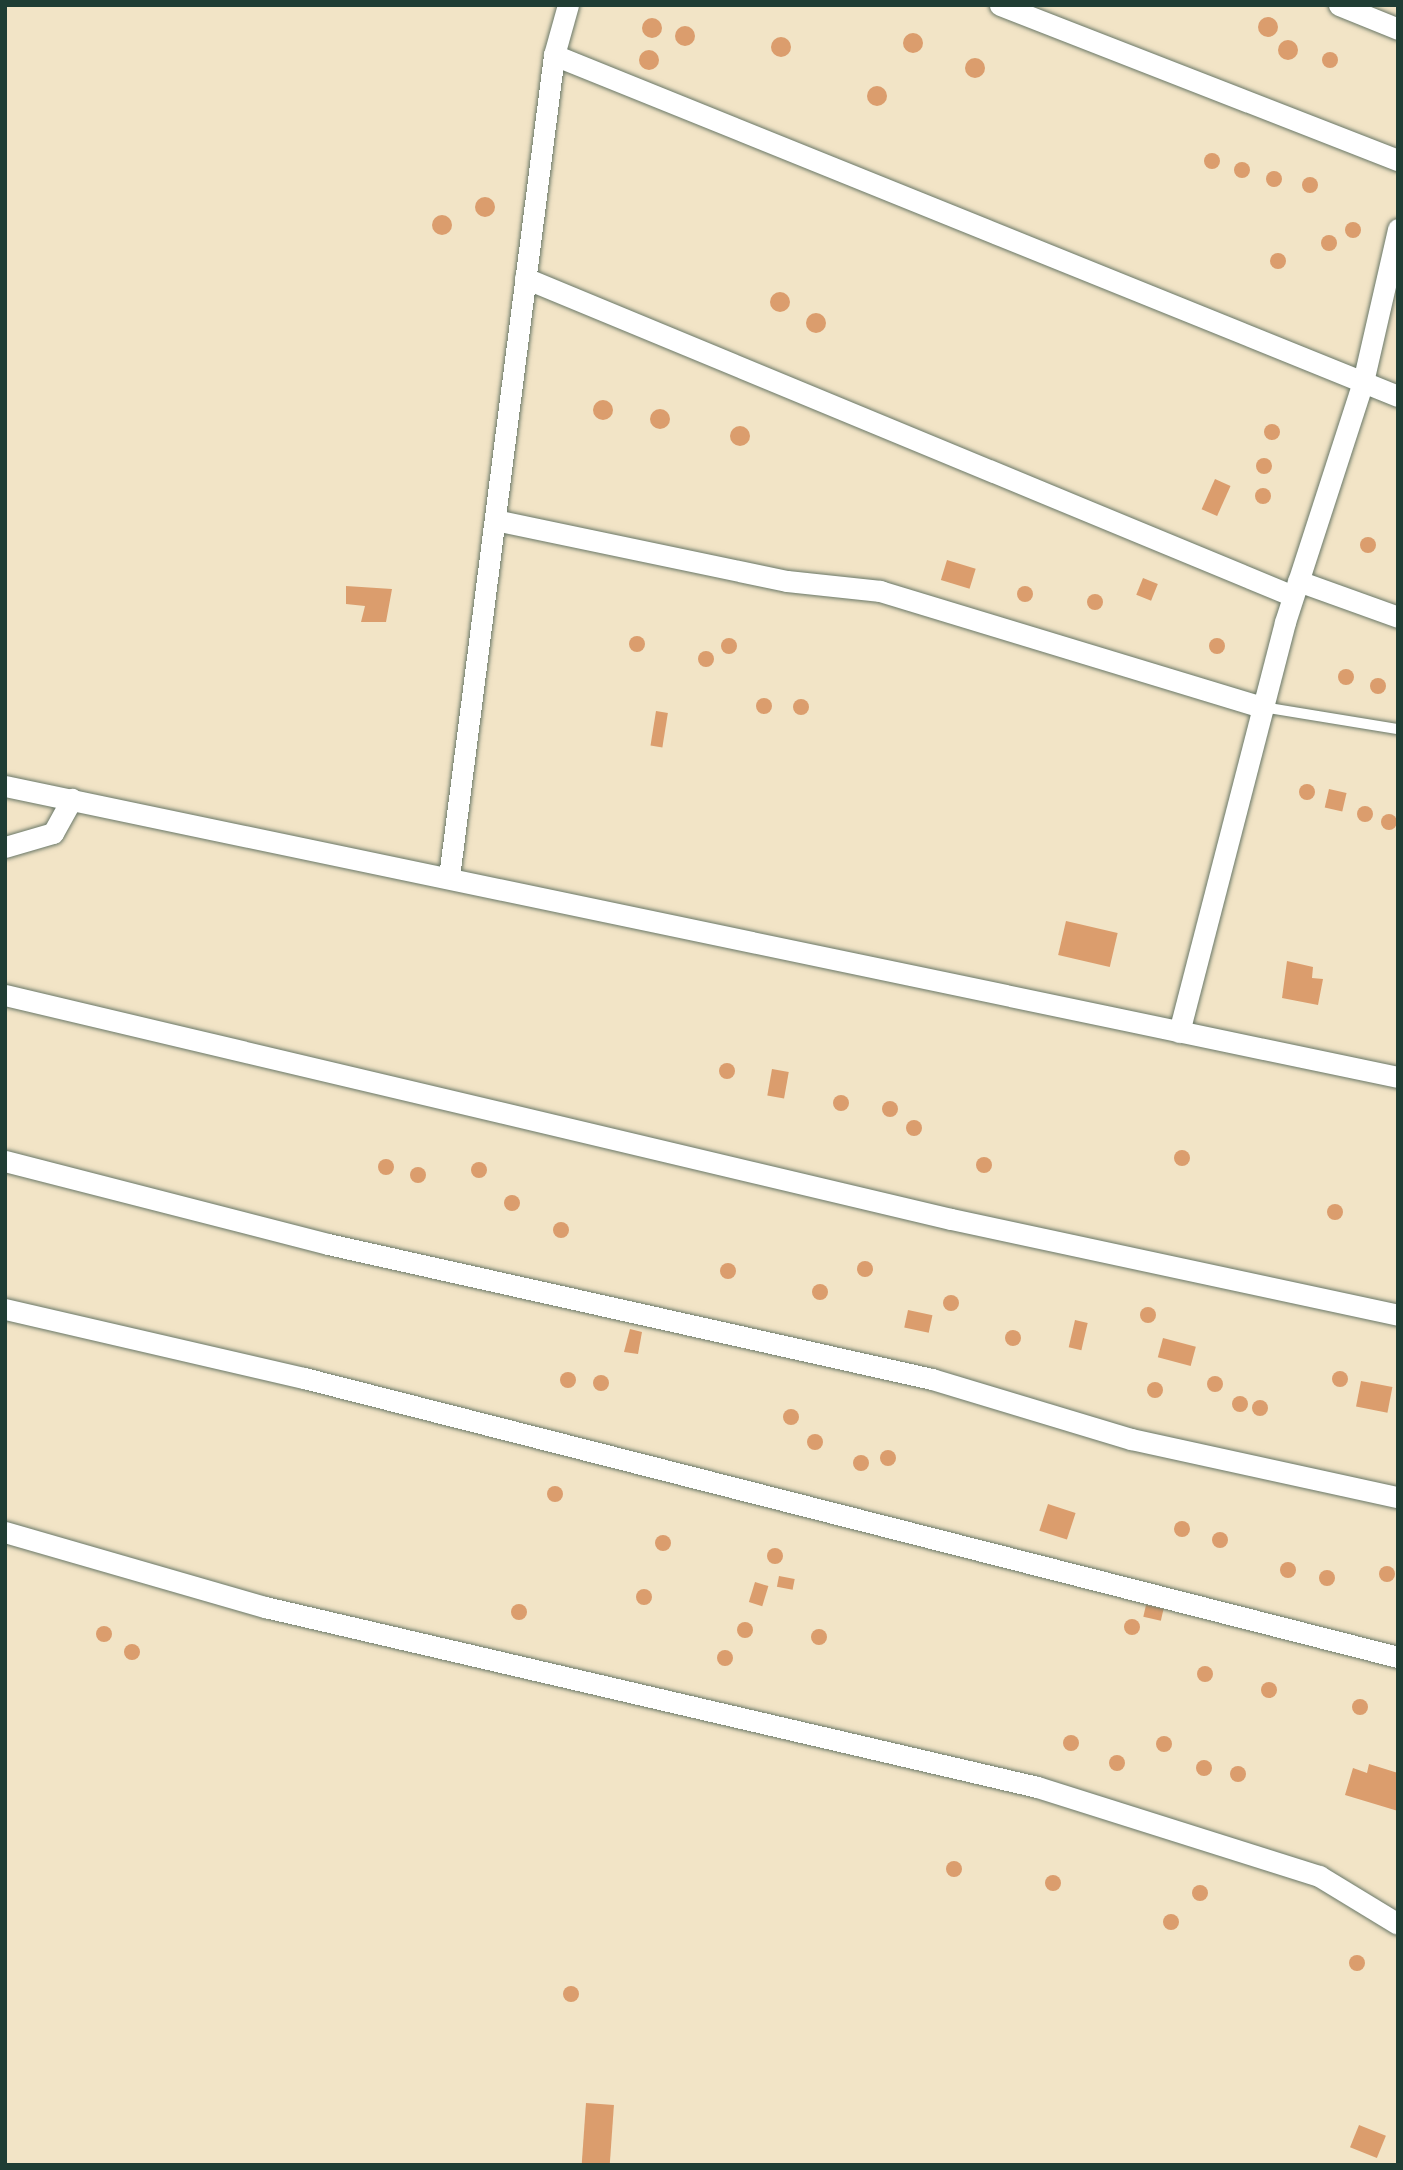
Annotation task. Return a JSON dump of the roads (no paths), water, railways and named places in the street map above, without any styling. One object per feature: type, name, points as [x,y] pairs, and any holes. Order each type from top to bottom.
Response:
[{"type":"street","points":[[449,877],[554,55],[568,5]]},
{"type":"street","points":[[1000,5],[1398,160]]},
{"type":"street","points":[[1339,5],[1398,29]]},
{"type":"street","points":[[554,55],[1398,396]]},
{"type":"street","points":[[1180,1032],[1295,588],[1363,382],[1398,229]]},
{"type":"street","points":[[525,278],[1295,588],[1398,617]]},
{"type":"street","points":[[495,520],[787,581],[880,591],[1263,707]]},
{"type":"street","points":[[5,786],[1398,1077]]},
{"type":"street","points":[[5,847],[53,834],[72,799]]},
{"type":"street","points":[[5,996],[951,1219],[1398,1315]]},
{"type":"street","points":[[5,1161],[328,1244],[932,1379],[1131,1439],[1398,1497]]},
{"type":"street","points":[[5,1308],[318,1381],[1398,1657]]},
{"type":"street","points":[[5,1532],[265,1607],[1037,1787],[1319,1876],[1398,1924]]},
{"type":"lane","points":[[1263,707],[1398,729]]}]
